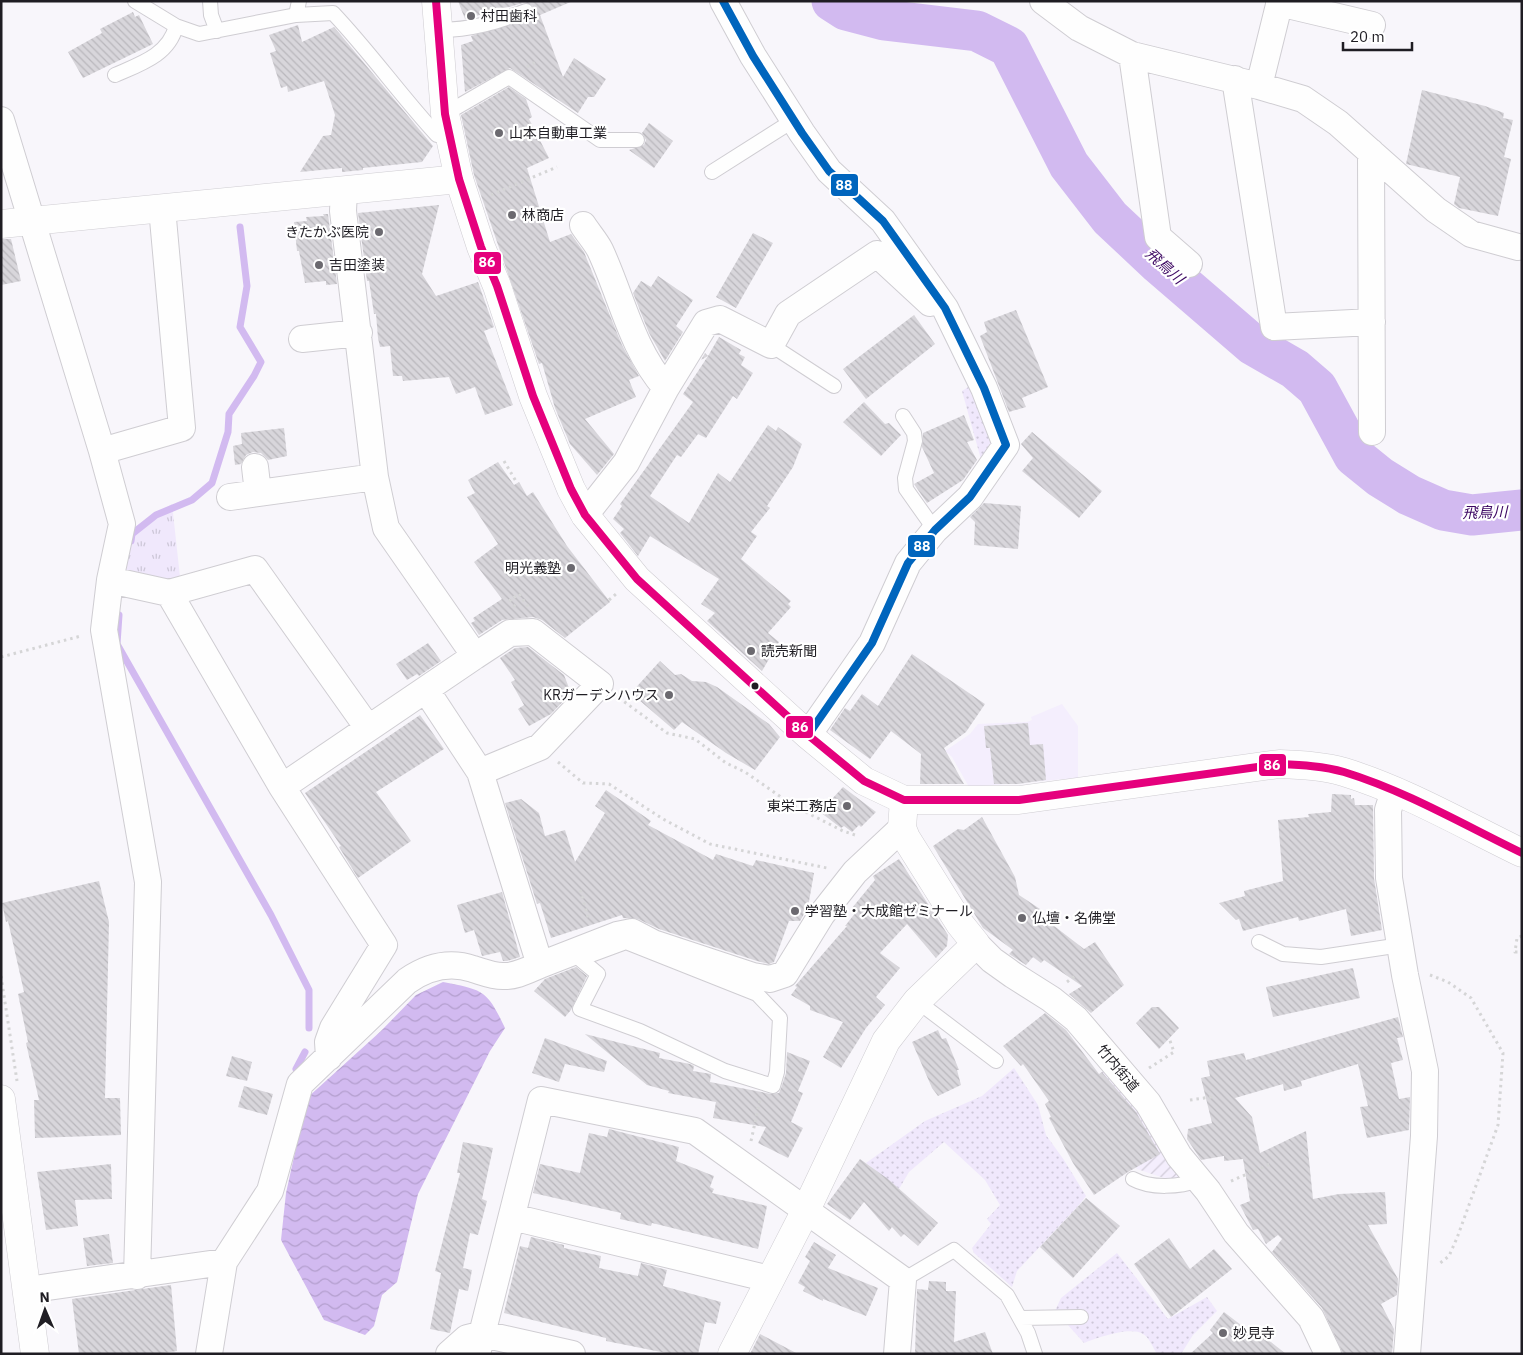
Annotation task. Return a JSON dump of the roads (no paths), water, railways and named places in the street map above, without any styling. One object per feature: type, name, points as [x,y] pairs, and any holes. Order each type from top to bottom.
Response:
[{"type":"main road","points":[[436,1],[446,125],[459,178],[533,396],[571,489],[585,515],[637,579],[808,735],[864,781],[904,800],[1019,800],[1279,764],[1343,771],[1394,791],[1522,853]]},
{"type":"main road","points":[[1,224],[459,178]]},
{"type":"main road","points":[[902,828],[904,800]]},
{"type":"main road","name":"竹内街道","points":[[902,828],[960,924],[976,944]]},
{"type":"main road","points":[[732,1354],[806,1210],[886,1041],[917,1001],[976,944]]},
{"type":"main road","points":[[1,1099],[35,1354]]},
{"type":"street","points":[[723,1],[753,56],[829,171],[883,221],[945,308],[984,388],[1006,445],[970,497],[935,530],[908,563],[872,643],[808,735]]},
{"type":"street","points":[[1043,1],[1080,28],[1132,54],[1247,82],[1303,99],[1338,123],[1436,210],[1471,234],[1518,247]]},
{"type":"street","points":[[1372,25],[1280,2],[1247,82],[1274,327],[1372,322]]},
{"type":"street","points":[[1132,54],[1158,237],[1189,264]]},
{"type":"street","points":[[1,120],[122,524],[110,580],[104,630],[148,882],[137,1276]]},
{"type":"street","points":[[1371,152],[1372,432]]},
{"type":"street","points":[[344,190],[343,211],[375,477],[386,528],[475,656]]},
{"type":"street","points":[[102,452],[182,428],[162,208]]},
{"type":"street","points":[[582,225],[600,249],[635,340],[651,371],[666,388]]},
{"type":"street","points":[[585,515],[626,463],[666,388],[706,323],[720,319],[771,345],[788,314],[876,254],[952,322]]},
{"type":"street","points":[[302,339],[358,333]]},
{"type":"street","points":[[255,467],[258,493]]},
{"type":"street","points":[[230,497],[375,477]]},
{"type":"street","points":[[110,580],[169,593],[255,569],[368,728]]},
{"type":"street","points":[[169,593],[282,786],[384,945],[334,1028],[328,1042],[329,1057]]},
{"type":"street","points":[[282,786],[510,633],[533,632],[600,684],[540,747],[480,772]]},
{"type":"street","points":[[426,690],[480,772],[540,965]]},
{"type":"street","points":[[1394,791],[1388,810],[1389,878],[1405,975],[1424,1071],[1424,1136],[1407,1354]]},
{"type":"street","points":[[209,1354],[224,1262],[270,1191],[300,1084],[407,981],[435,966],[459,966],[504,977],[540,965],[616,934],[632,932],[680,952],[753,976],[770,979],[785,974],[822,914],[852,877],[879,848],[902,828]]},
{"type":"street","name":"竹内街道","points":[[976,944],[1006,970],[1051,999],[1076,1018],[1148,1103],[1179,1156],[1241,1240],[1311,1318],[1328,1354]]},
{"type":"street","points":[[480,1344],[541,1100],[695,1131],[745,1166],[903,1280],[897,1354]]},
{"type":"street","points":[[512,1217],[770,1279]]},
{"type":"street","points":[[27,1290],[137,1276],[224,1262]]},
{"type":"street","points":[[449,1354],[467,1338],[480,1344],[572,1354]]},
{"type":"lane","points":[[135,1],[176,26],[199,34],[217,32],[297,8],[333,13],[358,39],[401,96],[437,135],[446,125],[509,78],[600,140],[637,140]]},
{"type":"lane","points":[[210,1],[211,15],[217,32]]},
{"type":"lane","points":[[439,30],[466,30],[496,23],[526,11]]},
{"type":"lane","points":[[115,76],[160,52],[174,35],[176,26]]},
{"type":"lane","points":[[712,172],[794,120]]},
{"type":"lane","points":[[771,345],[834,386]]},
{"type":"lane","points":[[903,416],[914,433],[915,441],[905,478],[906,489],[935,530]]},
{"type":"lane","points":[[626,942],[757,994],[780,1018],[777,1072],[773,1086],[764,1083],[725,1071],[640,1032],[580,1009],[598,974],[580,959],[626,942]]},
{"type":"lane","points":[[1259,942],[1282,954],[1321,956],[1401,945]]},
{"type":"lane","points":[[917,1001],[996,1061]]},
{"type":"lane","points":[[1133,1179],[1139,1182],[1160,1185],[1188,1184],[1203,1186]]},
{"type":"lane","points":[[903,1280],[954,1250],[1007,1295],[1020,1318],[1035,1354]]},
{"type":"lane","points":[[1020,1318],[1082,1317]]},
{"type":"water","points":[[443,982],[467,987],[483,994],[493,1006],[505,1028],[490,1051],[418,1194],[397,1282],[382,1295],[374,1326],[365,1335],[324,1320],[281,1240],[286,1193],[307,1098],[381,1031],[416,995]]},
{"type":"waterway","name":"飛鳥川","points":[[832,1],[846,10],[884,20],[977,31],[1009,47],[1069,165],[1110,218],[1159,264],[1253,345],[1295,369],[1317,388],[1354,456],[1380,477],[1409,495],[1443,510],[1472,515],[1522,510]]},
{"type":"waterway","points":[[131,541],[132,534],[156,515],[192,500],[212,483],[228,432],[229,414],[261,362],[240,327],[247,286],[240,227]]},
{"type":"waterway","points":[[119,615],[117,644],[271,915],[309,990],[309,1028]]},
{"type":"waterway","points":[[296,1069],[305,1052]]},
{"type":"place","name":"村田歯科","points":[[471,16]]},
{"type":"place","name":"山本自動車工業","points":[[499,133]]},
{"type":"place","name":"林商店","points":[[512,215]]},
{"type":"place","name":"きたかぶ医院","points":[[379,232]]},
{"type":"place","name":"吉田塗装","points":[[319,265]]},
{"type":"place","name":"明光義塾","points":[[571,568]]},
{"type":"place","name":"読売新聞","points":[[751,651]]},
{"type":"place","name":"KRガーデンハウス","points":[[669,695]]},
{"type":"place","name":"東栄工務店","points":[[847,806]]},
{"type":"place","name":"学習塾・大成館ゼミナール","points":[[795,911]]},
{"type":"place","name":"仏壇・名佛堂","points":[[1022,918]]},
{"type":"place","name":"妙見寺","points":[[1223,1333]]}]
